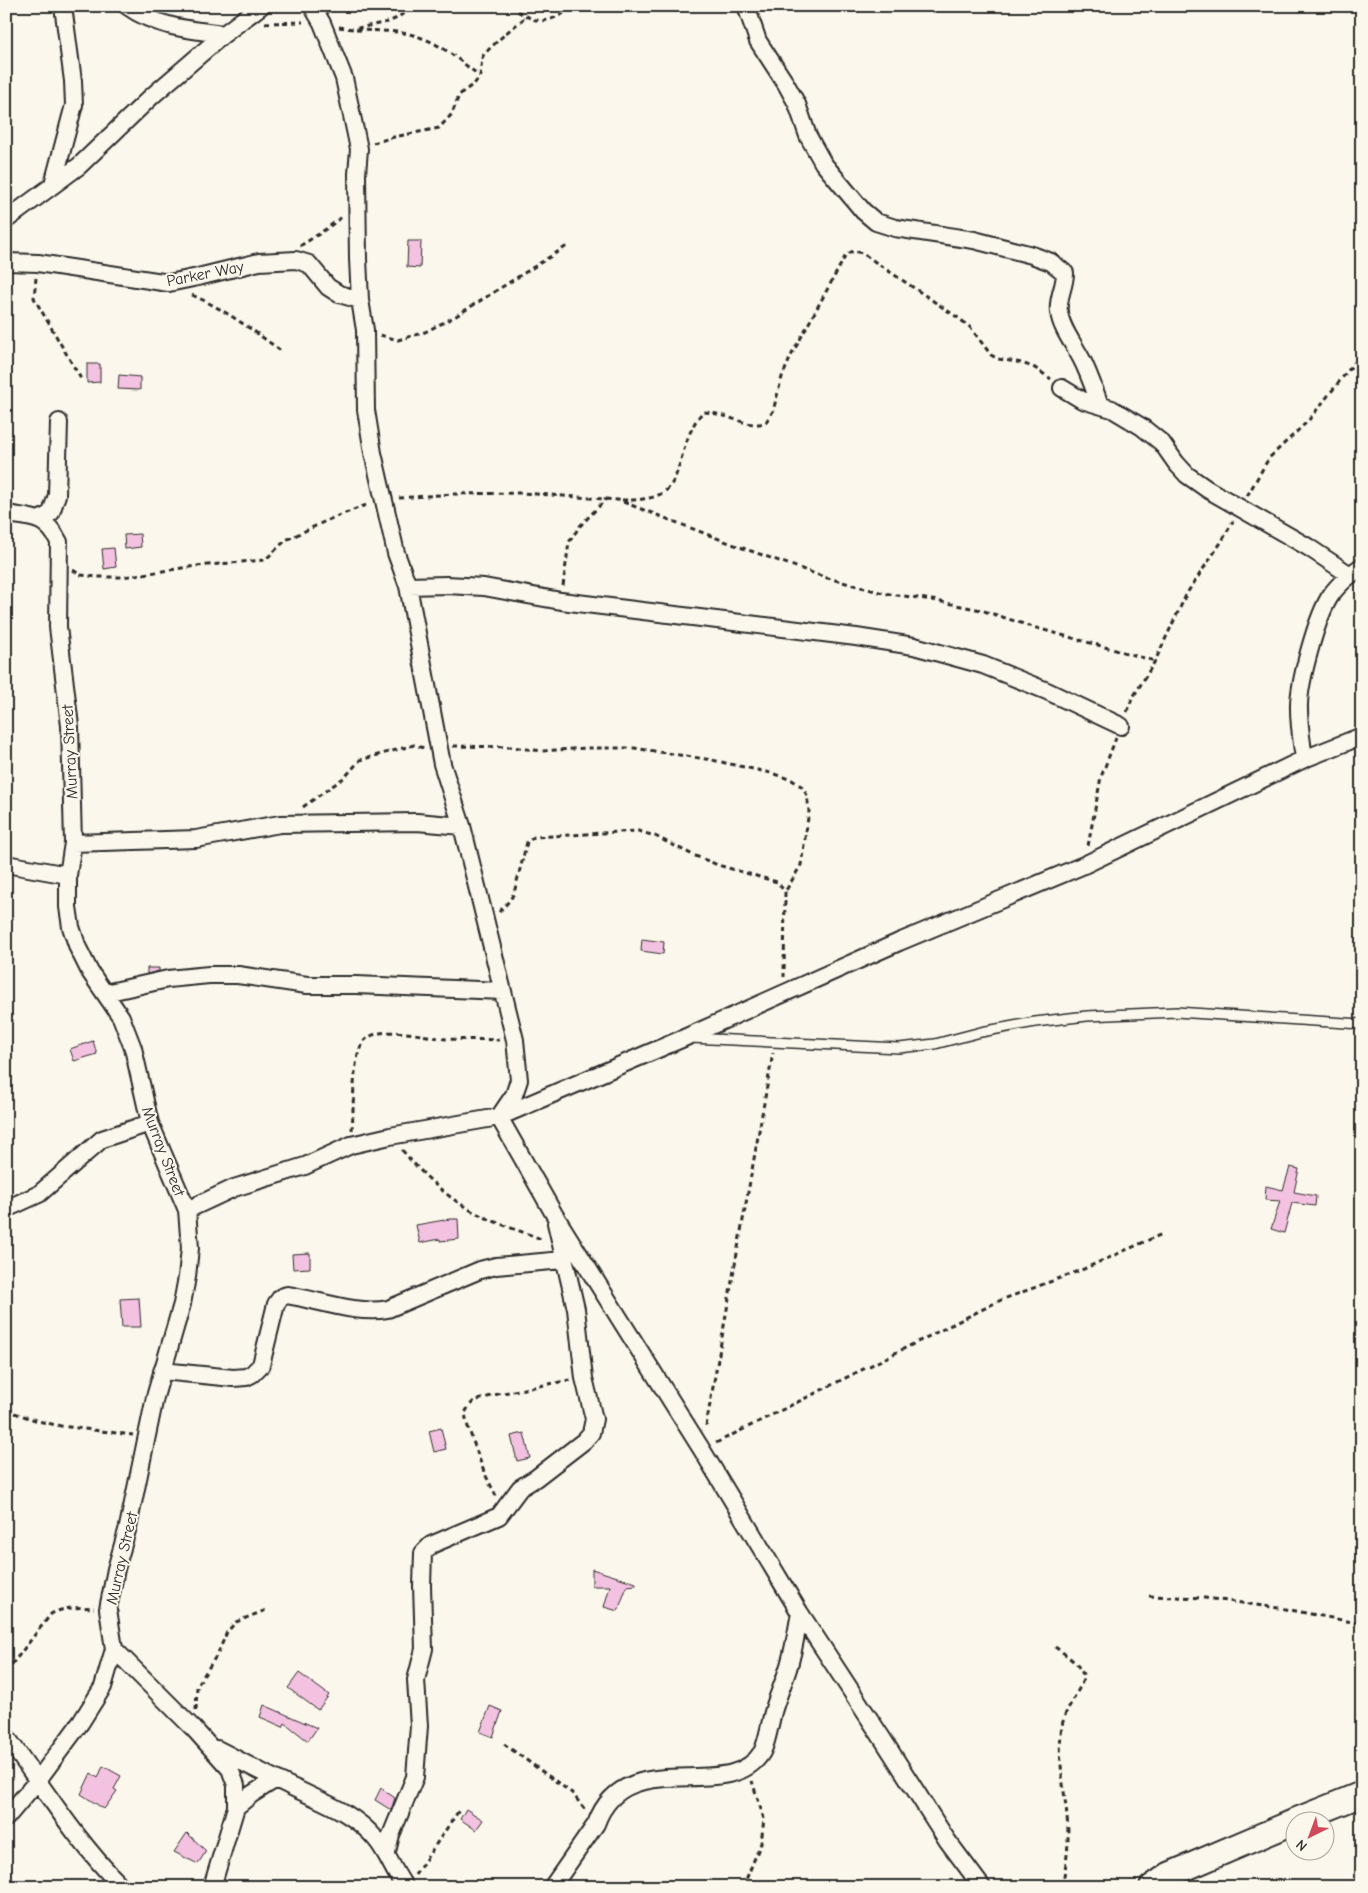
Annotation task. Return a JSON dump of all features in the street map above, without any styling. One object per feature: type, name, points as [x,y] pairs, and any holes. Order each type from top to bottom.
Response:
[{"type":"street","points":[[53,184],[74,105],[73,81],[63,6]]},
{"type":"street","points":[[127,6],[138,14],[174,27],[224,34]]},
{"type":"street","points":[[6,220],[79,166],[152,96],[224,34],[261,6]]},
{"type":"street","points":[[312,6],[322,23],[344,78],[360,149],[357,174],[357,207],[360,300],[365,330],[366,410],[383,499],[396,553],[408,586],[442,764],[462,826],[515,1040],[520,1080],[514,1095],[499,1117]]},
{"type":"street","points":[[746,6],[758,41],[797,104],[808,136],[823,163],[863,211],[876,222],[895,228],[974,240],[1032,255],[1050,262],[1065,273],[1065,281],[1059,299],[1059,313],[1066,333],[1092,381],[1100,405]]},
{"type":"street","name":"Parker Way","points":[[6,262],[38,263],[169,283],[198,278],[259,262],[296,260],[309,264],[328,287],[339,294],[360,300]]},
{"type":"street","points":[[1062,388],[1082,400],[1100,405],[1125,416],[1152,434],[1162,443],[1187,475],[1207,489],[1308,547],[1356,570],[1335,590],[1327,601],[1310,649],[1298,708],[1304,760]]},
{"type":"street","points":[[6,514],[41,519],[51,513],[57,495],[59,422]]},
{"type":"street","name":"Murray Street","points":[[6,1818],[38,1780],[81,1722],[103,1687],[114,1649],[108,1609],[162,1371],[182,1304],[190,1248],[187,1210],[150,1123],[133,1048],[121,1017],[90,972],[78,948],[71,927],[68,907],[68,875],[73,843],[70,726],[58,627],[60,542],[56,534],[41,519]]},
{"type":"street","points":[[408,586],[484,587],[561,601],[856,637],[914,646],[983,665],[1047,691],[1121,726]]},
{"type":"street","points":[[187,1210],[234,1188],[305,1166],[351,1146],[390,1136],[499,1117],[684,1038],[784,992],[1084,865],[1304,760],[1362,736]]},
{"type":"street","points":[[73,843],[196,839],[280,824],[417,822],[462,826]]},
{"type":"street","points":[[6,864],[68,875]]},
{"type":"street","points":[[105,993],[168,979],[209,975],[238,975],[307,985],[503,991]]},
{"type":"street","points":[[499,1117],[554,1214],[702,1450],[800,1613],[947,1840],[982,1887]]},
{"type":"street","points":[[6,1209],[39,1194],[102,1139],[150,1123]]},
{"type":"street","points":[[387,1852],[391,1835],[415,1777],[416,1744],[419,1726],[416,1680],[424,1650],[423,1553],[430,1546],[499,1516],[520,1488],[584,1441],[591,1433],[594,1419],[584,1378],[576,1309],[554,1214]]},
{"type":"street","points":[[162,1371],[233,1378],[246,1377],[252,1374],[261,1365],[276,1304],[281,1297],[287,1295],[349,1308],[377,1311],[480,1270],[562,1253]]},
{"type":"street","points":[[552,1887],[616,1793],[638,1782],[662,1778],[731,1774],[748,1767],[762,1752],[778,1695],[791,1660],[800,1613]]},
{"type":"street","points":[[114,1649],[208,1744],[230,1769],[236,1785],[236,1806],[212,1887]]},
{"type":"street","points":[[6,1736],[76,1834],[105,1870],[122,1887]]},
{"type":"street","points":[[208,1744],[344,1811],[374,1836],[387,1852],[398,1878],[409,1883]]},
{"type":"street","points":[[236,1806],[276,1779]]},
{"type":"street","points":[[1323,1810],[1362,1794]]},
{"type":"street","points":[[1152,1887],[1169,1875],[1286,1825]]},
{"type":"lane","points":[[684,1038],[899,1048],[935,1044],[981,1032],[1035,1022],[1087,1016],[1176,1012],[1362,1024]]},
{"type":"path","points":[[353,29],[395,19],[416,6]]},
{"type":"path","points":[[510,6],[526,18],[550,21],[575,6]]},
{"type":"path","points":[[360,149],[394,137],[439,128],[452,114],[459,95],[475,83],[480,76],[484,54],[506,33],[526,18]]},
{"type":"path","points":[[237,24],[322,23],[353,29],[420,37],[438,45],[480,76]]},
{"type":"path","points":[[275,260],[319,234],[345,213],[357,207]]},
{"type":"path","points":[[365,330],[398,340],[425,332],[456,316],[567,246]]},
{"type":"path","points":[[60,562],[81,575],[123,577],[196,566],[266,560],[286,540],[330,519],[383,499],[453,494],[523,493],[642,500],[660,494],[672,486],[686,444],[698,417],[703,412],[728,416],[756,425],[766,422],[773,411],[782,378],[808,321],[846,255],[853,251],[862,253],[957,317],[970,327],[991,354],[998,359],[1022,363],[1035,368],[1062,388]]},
{"type":"path","points":[[38,263],[34,298],[82,379]]},
{"type":"path","points":[[169,283],[213,304],[281,352]]},
{"type":"path","points":[[1084,865],[1101,778],[1132,699],[1155,661],[1187,593],[1222,541],[1270,458],[1308,421],[1362,353]]},
{"type":"path","points":[[561,601],[569,542],[580,526],[606,499]]},
{"type":"path","points":[[618,500],[824,577],[884,593],[981,610],[1033,627],[1155,661]]},
{"type":"path","points":[[280,824],[345,777],[360,760],[370,756],[414,745],[427,750],[442,764]]},
{"type":"path","points":[[438,745],[512,747],[542,751],[634,748],[712,760],[771,773],[792,780],[801,786],[808,796],[809,811],[801,865],[785,892],[784,992]]},
{"type":"path","points":[[487,922],[505,907],[514,893],[527,842],[534,837],[543,835],[638,831],[655,836],[718,865],[777,882],[785,892]]},
{"type":"path","points":[[351,1146],[357,1062],[363,1042],[374,1034],[393,1032],[447,1039],[515,1040]]},
{"type":"path","points":[[702,1450],[775,1043]]},
{"type":"path","points":[[390,1136],[422,1174],[446,1194],[474,1212],[562,1253]]},
{"type":"path","points":[[702,1450],[1001,1300],[1079,1271],[1162,1234]]},
{"type":"path","points":[[507,1507],[496,1496],[484,1472],[467,1424],[466,1413],[469,1406],[474,1401],[498,1394],[584,1378]]},
{"type":"path","points":[[6,1410],[38,1421],[61,1426],[147,1437]]},
{"type":"path","points":[[1149,1596],[1205,1598],[1286,1609],[1362,1624]]},
{"type":"path","points":[[6,1672],[45,1621],[56,1611],[80,1607],[108,1609]]},
{"type":"path","points":[[194,1730],[197,1686],[218,1653],[227,1632],[236,1622],[266,1610]]},
{"type":"path","points":[[1056,1647],[1080,1669],[1084,1678],[1076,1696],[1068,1707],[1060,1744],[1060,1764],[1068,1836],[1062,1887]]},
{"type":"path","points":[[504,1744],[576,1797],[596,1824]]},
{"type":"path","points":[[743,1887],[761,1843],[764,1819],[748,1767]]},
{"type":"path","points":[[409,1883],[460,1809]]},
{"type":"building","points":[[408,241],[421,241],[420,268],[407,267]]},
{"type":"building","points":[[87,364],[100,364],[100,382],[87,383]]},
{"type":"building","points":[[119,375],[140,377],[140,390],[118,389]]},
{"type":"building","points":[[140,534],[141,547],[125,549],[124,535]]},
{"type":"building","points":[[114,548],[116,567],[104,569],[102,549]]},
{"type":"building","points":[[642,939],[664,942],[663,954],[641,951]]},
{"type":"building","points":[[147,968],[159,968],[159,971],[147,974]]},
{"type":"building","points":[[93,1041],[97,1054],[74,1061],[70,1049]]},
{"type":"building","points":[[1290,1167],[1299,1169],[1294,1192],[1316,1196],[1315,1206],[1292,1203],[1284,1233],[1271,1229],[1280,1201],[1265,1200],[1266,1186],[1283,1190]]},
{"type":"building","points":[[458,1219],[459,1239],[440,1241],[440,1239],[420,1243],[416,1225]]},
{"type":"building","points":[[310,1253],[310,1268],[293,1269],[292,1254]]},
{"type":"building","points":[[139,1298],[141,1327],[122,1327],[120,1299]]},
{"type":"building","points":[[441,1428],[446,1449],[434,1452],[429,1431]]},
{"type":"building","points":[[524,1433],[530,1458],[517,1461],[511,1436]]},
{"type":"building","points":[[592,1569],[636,1583],[636,1585],[627,1586],[618,1611],[604,1607],[610,1586],[592,1586]]},
{"type":"building","points":[[299,1673],[329,1695],[318,1710],[288,1688]]},
{"type":"building","points":[[264,1705],[317,1728],[308,1741],[285,1723],[283,1727],[260,1717]]},
{"type":"building","points":[[490,1706],[502,1711],[493,1737],[480,1732]]},
{"type":"building","points":[[103,1766],[121,1776],[114,1789],[117,1791],[104,1809],[81,1794],[91,1773],[98,1778]]},
{"type":"building","points":[[381,1788],[395,1798],[391,1810],[375,1800]]},
{"type":"building","points":[[466,1809],[483,1820],[476,1830],[460,1819]]},
{"type":"building","points":[[187,1833],[206,1851],[198,1864],[174,1852]]}]
